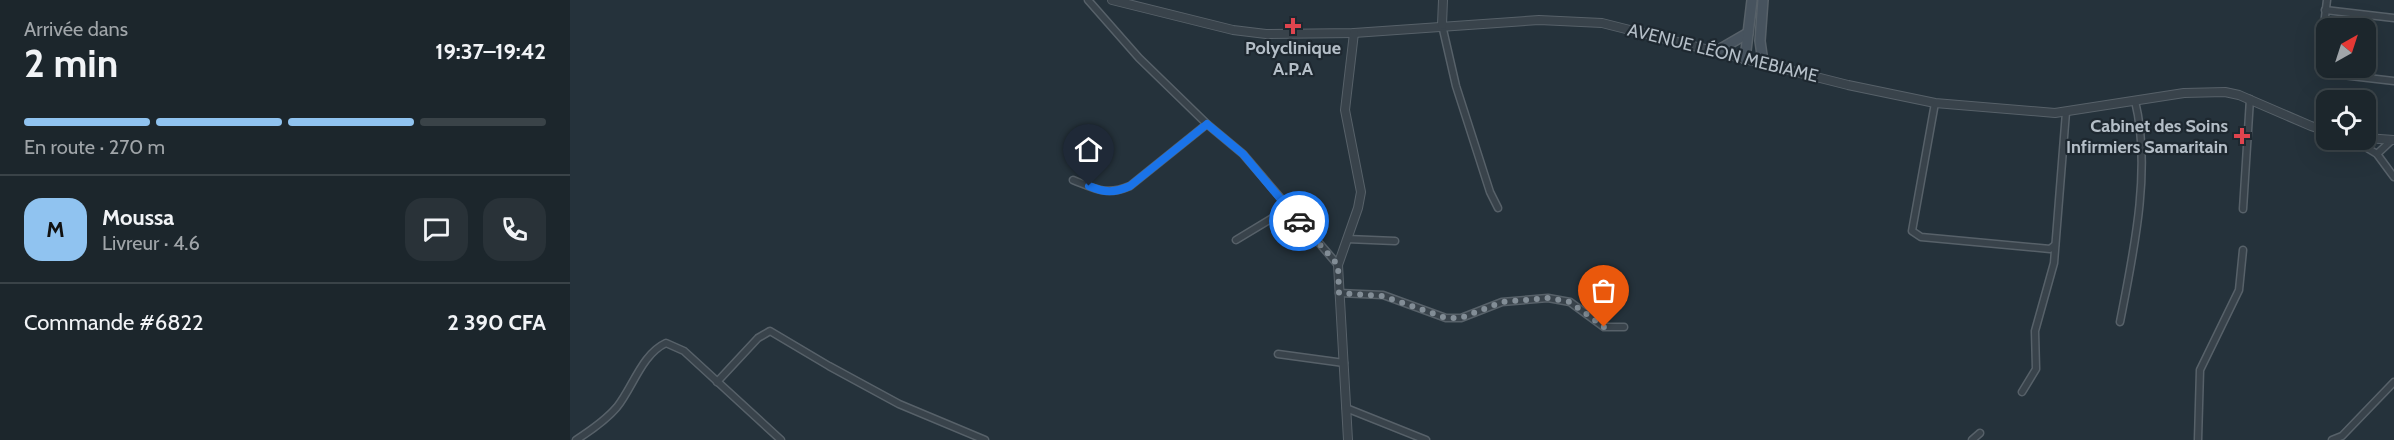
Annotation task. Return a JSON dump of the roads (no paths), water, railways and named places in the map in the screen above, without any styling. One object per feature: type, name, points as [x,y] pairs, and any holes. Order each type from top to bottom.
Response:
[{"type":"main road","points":[[1745,58],[1752,0]]},
{"type":"main road","points":[[1763,0],[1760,41],[1763,62]]},
{"type":"main road","points":[[1717,51],[1748,33]]},
{"type":"street","points":[[1088,0],[1139,58],[1207,124],[1243,154],[1338,265]]},
{"type":"street","name":"AVENUE LÉON MEBIAME","points":[[1112,0],[1243,31],[1288,35],[1354,33],[1442,25],[1539,20],[1602,23],[1870,90],[1935,103],[2035,113],[2066,112],[2211,91],[2225,92],[2250,99],[2316,128]]},
{"type":"street","points":[[1443,0],[1442,25],[1456,86],[1490,192],[1498,208]]},
{"type":"street","points":[[2326,0],[2319,62],[2322,72],[2394,81]]},
{"type":"street","points":[[2325,10],[2394,18]]},
{"type":"street","points":[[1348,440],[1338,265],[1361,192],[1345,110],[1354,33]]},
{"type":"street","points":[[2242,209],[2250,99]]},
{"type":"street","points":[[2120,322],[2133,255],[2139,201],[2143,135],[2135,101]]},
{"type":"street","points":[[1935,103],[1913,234],[1921,237],[1990,245],[2050,249],[2055,245]]},
{"type":"street","points":[[2022,392],[2036,369],[2035,331],[2055,263],[2066,112]]},
{"type":"street","points":[[1073,180],[1104,192],[1124,188],[1207,124]]},
{"type":"street","points":[[2376,139],[2393,140]]},
{"type":"street","points":[[2377,154],[2393,140]]},
{"type":"street","points":[[2370,150],[2377,154],[2394,177]]},
{"type":"street","points":[[1236,240],[1288,208]]},
{"type":"street","points":[[1347,239],[1395,241]]},
{"type":"street","points":[[2199,440],[2200,370],[2240,290],[2242,249]]},
{"type":"street","points":[[1339,293],[1383,296],[1446,318],[1461,318],[1502,302],[1548,298],[1570,302],[1604,327],[1624,327]]},
{"type":"street","points":[[717,382],[758,338],[770,331],[899,404],[985,440]]},
{"type":"street","points":[[576,440],[616,408],[649,357],[658,347],[666,343],[684,351],[781,440]]},
{"type":"street","points":[[1278,354],[1344,363]]},
{"type":"street","points":[[2332,440],[2342,436],[2394,382]]},
{"type":"street","points":[[1346,408],[1426,440]]},
{"type":"street","points":[[1972,440],[1980,433]]},
{"type":"place","name":"Polyclinique A.P.A","points":[[1293,26]]},
{"type":"place","name":"Cabinet des Soins Infirmiers Samaritain","points":[[2242,136]]}]
